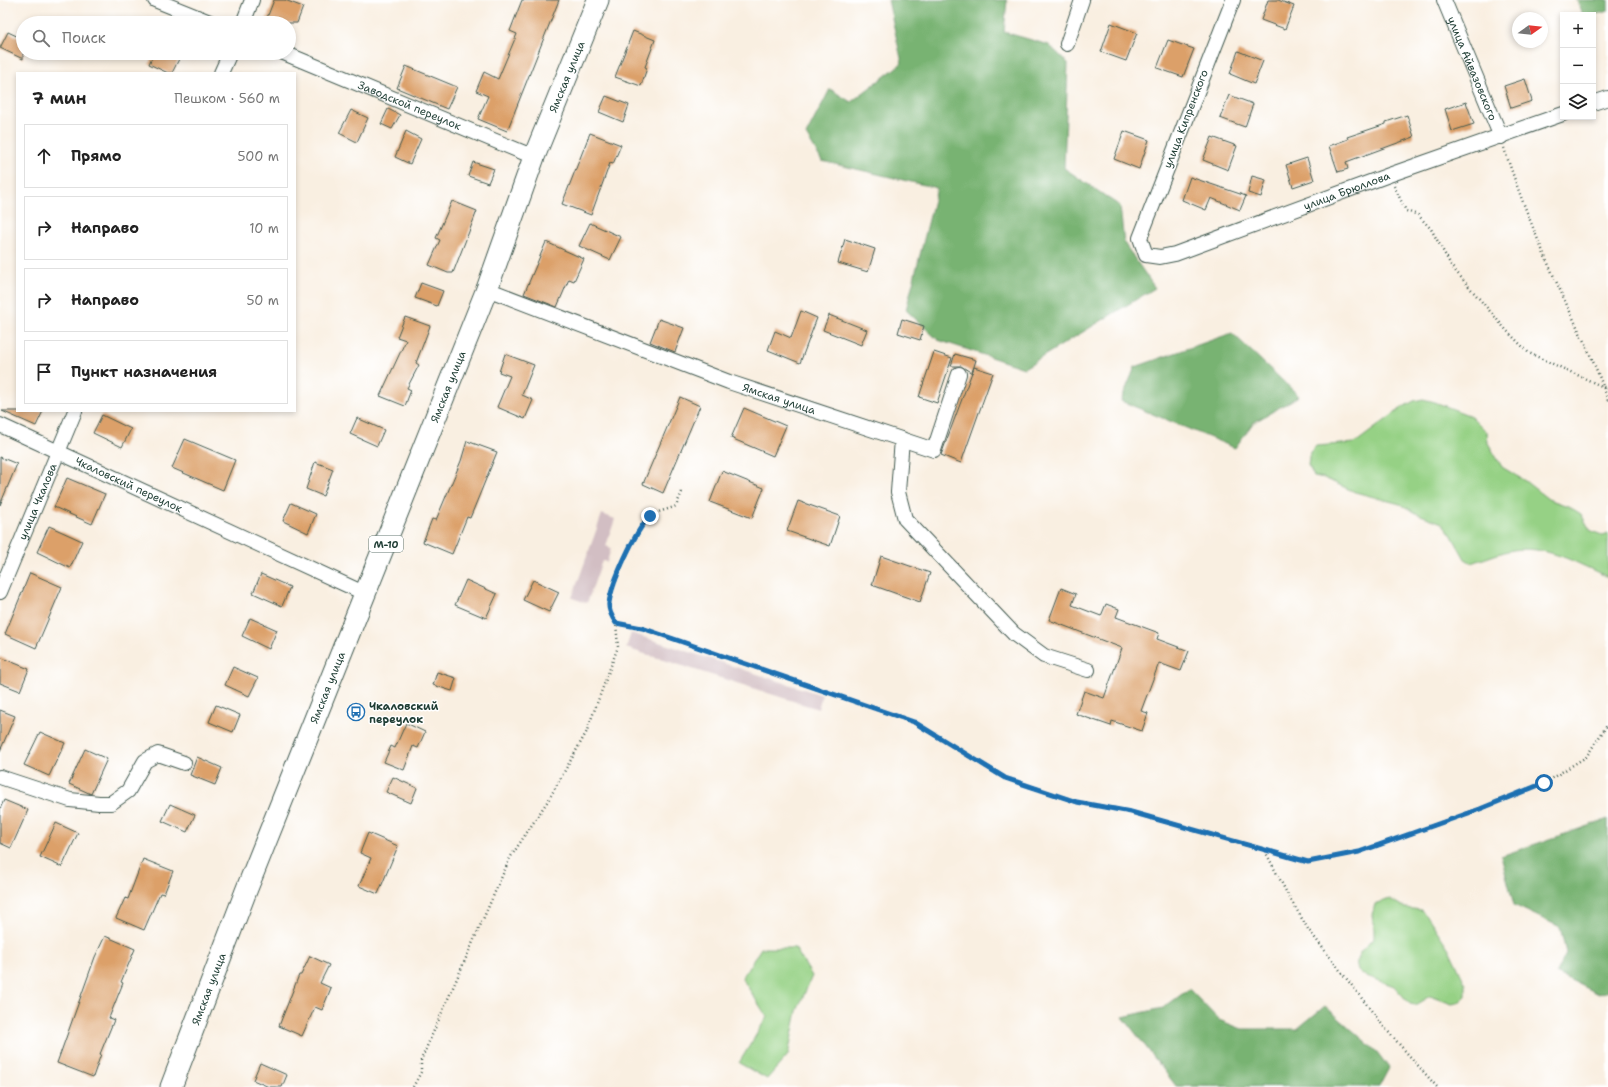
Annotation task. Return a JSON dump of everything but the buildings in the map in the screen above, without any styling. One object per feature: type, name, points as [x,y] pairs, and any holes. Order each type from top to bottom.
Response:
[{"type":"highway","name":"Ямская улица","points":[[171,1087],[249,884],[487,289],[534,157],[598,0]]},
{"type":"street","points":[[155,0],[195,16]]},
{"type":"street","points":[[246,16],[252,0]]},
{"type":"street","points":[[1067,44],[1082,0]]},
{"type":"street","name":"улица Кипренского","points":[[1140,238],[1233,0]]},
{"type":"street","name":"улица Айвазовского","points":[[1444,0],[1501,137]]},
{"type":"street","name":"Заводской переулок","points":[[296,58],[534,157]]},
{"type":"street","points":[[221,72],[227,60]]},
{"type":"street","points":[[1596,102],[1608,98]]},
{"type":"street","name":"улица Брюллова","points":[[1140,238],[1146,255],[1160,257],[1175,254],[1389,175],[1560,115]]},
{"type":"street","name":"Ямская улица","points":[[487,289],[729,382],[934,450],[959,374]]},
{"type":"street","name":"улица Чкалова","points":[[0,592],[75,412]]},
{"type":"street","name":"Чкаловский переулок","points":[[0,425],[366,594]]},
{"type":"street","points":[[898,437],[898,492],[905,519],[1014,634],[1044,656],[1088,670]]},
{"type":"street","points":[[0,776],[70,800],[111,803],[128,791],[145,761],[158,754],[184,763]]},
{"type":"path","points":[[1501,137],[1518,190],[1539,244],[1608,400]]},
{"type":"path","points":[[1389,175],[1406,211],[1418,215],[1431,229],[1452,267],[1507,332],[1529,353],[1608,389]]},
{"type":"path","points":[[413,1087],[421,1072],[421,1060],[510,858],[549,799],[586,733],[618,647],[616,623],[611,615],[609,604],[618,576],[639,529],[650,516],[676,506],[682,492]]},
{"type":"path","points":[[616,623],[642,628],[914,722],[1005,778],[1077,802],[1131,812],[1308,862],[1359,852],[1480,809],[1544,783],[1586,757],[1608,724]]},
{"type":"path","points":[[1265,850],[1288,895],[1308,929],[1384,1026],[1437,1087]]},
{"type":"shaded area","points":[[602,514],[615,519],[606,546],[611,548],[607,562],[602,561],[587,603],[572,598]]},
{"type":"shaded area","points":[[631,633],[822,695],[818,709],[626,648]]},
{"type":"green space","points":[[888,0],[1007,0],[1004,32],[1049,45],[1068,63],[1064,168],[1120,206],[1124,243],[1155,288],[1024,368],[938,340],[906,310],[937,188],[822,161],[806,135],[830,89],[851,102],[902,63]]},
{"type":"green space","points":[[1577,0],[1608,0],[1608,11],[1596,14],[1596,12],[1582,12]]},
{"type":"green space","points":[[1232,333],[1299,396],[1253,423],[1235,448],[1121,401],[1135,367]]},
{"type":"green space","points":[[1423,399],[1471,416],[1487,432],[1488,443],[1502,467],[1525,481],[1548,499],[1568,506],[1581,514],[1590,530],[1602,535],[1608,533],[1608,577],[1560,556],[1534,550],[1521,549],[1508,551],[1472,563],[1465,559],[1451,534],[1442,523],[1418,514],[1400,504],[1355,492],[1324,478],[1314,476],[1308,465],[1310,452],[1316,446],[1355,443],[1403,407],[1414,401]]},
{"type":"green space","points":[[1608,819],[1608,991],[1599,994],[1556,973],[1566,953],[1560,927],[1514,905],[1501,856]]},
{"type":"green space","points":[[1390,899],[1405,908],[1421,910],[1428,917],[1449,949],[1466,985],[1466,996],[1458,1003],[1452,1004],[1430,996],[1415,1005],[1410,1004],[1394,986],[1361,974],[1358,971],[1358,956],[1374,938],[1372,915],[1375,904]]},
{"type":"green space","points":[[761,948],[795,948],[812,976],[797,1011],[788,1055],[767,1079],[739,1063],[767,1017],[742,978]]},
{"type":"green space","points":[[1189,989],[1219,1020],[1242,1029],[1297,1029],[1325,1006],[1377,1052],[1389,1068],[1379,1087],[1176,1086],[1123,1017],[1163,1008]]},
{"type":"place","name":"Чкаловский переулок","points":[[356,712]]},
{"type":"route","points":[[650,516],[639,529],[618,576],[609,604],[611,615],[616,623],[642,628],[914,722],[1005,778],[1077,802],[1131,812],[1308,862],[1359,852],[1480,809],[1544,783]]}]
